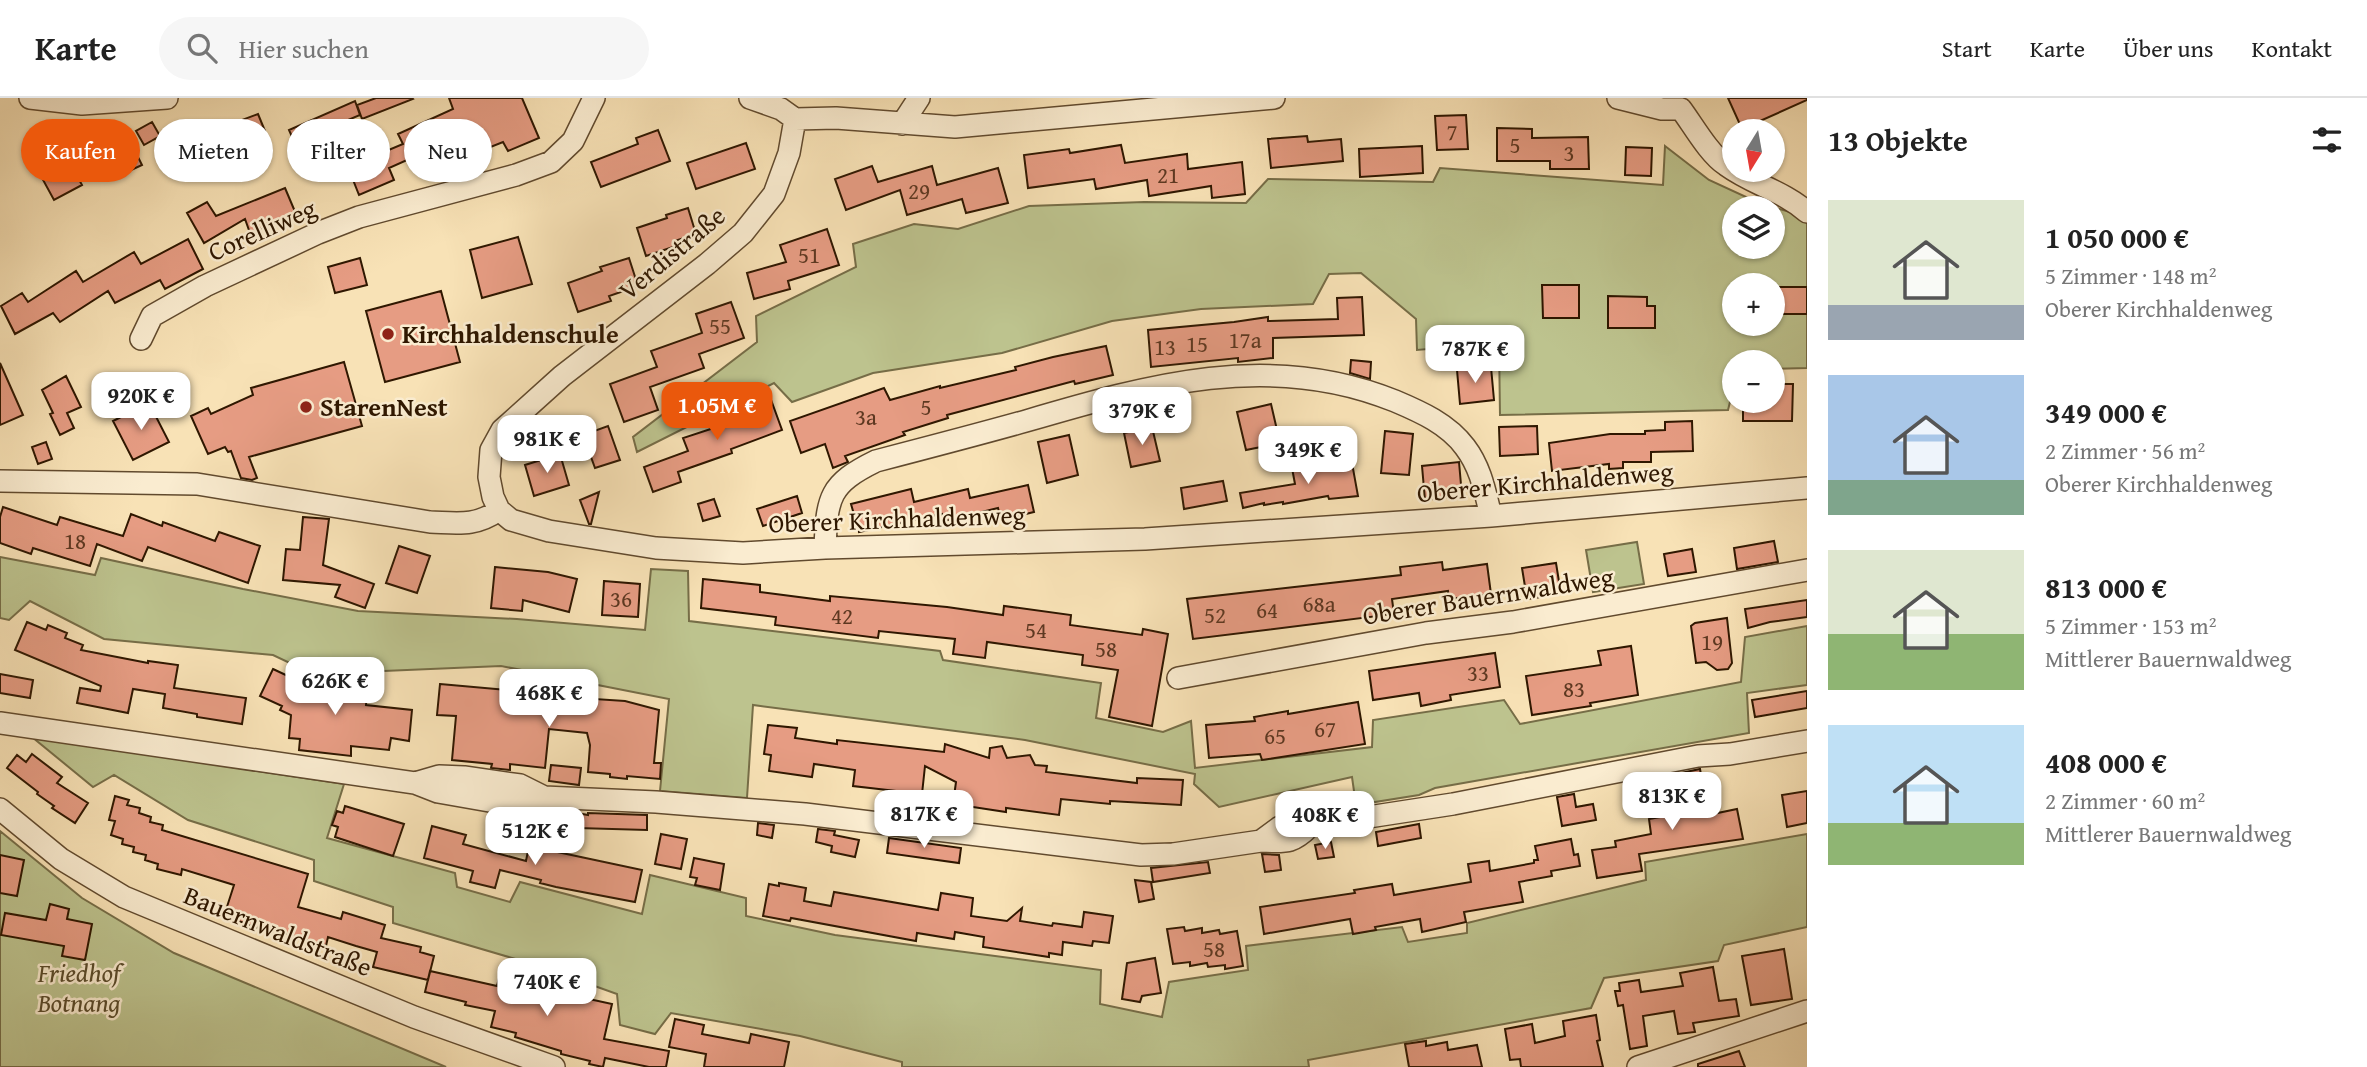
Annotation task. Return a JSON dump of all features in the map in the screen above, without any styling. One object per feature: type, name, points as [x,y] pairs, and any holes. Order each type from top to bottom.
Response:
[{"type":"street","points":[[30,98],[82,104],[167,98]]},
{"type":"street","name":"Corelliweg","points":[[141,339],[152,316],[205,286],[318,233],[359,218],[516,175],[551,162],[573,141],[594,98]]},
{"type":"street","points":[[750,98],[781,109],[794,119],[836,118],[955,127],[1274,98]]},
{"type":"street","points":[[902,124],[919,98]]},
{"type":"street","points":[[1618,98],[1662,109],[1690,103],[1723,164],[1794,201],[1807,212]]},
{"type":"street","name":"Verdistraße","points":[[499,510],[489,477],[491,450],[502,430],[562,376],[708,264],[743,233],[774,194],[789,153],[794,119]]},
{"type":"street","points":[[825,548],[826,517],[833,492],[849,474],[876,461],[1157,386],[1219,376],[1290,376],[1334,384],[1376,393],[1429,415],[1465,446],[1482,477],[1491,516]]},
{"type":"street","points":[[0,481],[197,485],[430,522],[465,523],[485,520],[499,510]]},
{"type":"street","name":"Oberer Kirchhaldenweg","points":[[499,510],[511,520],[549,531],[656,548],[743,553],[825,548],[1145,539],[1491,516],[1807,488]]},
{"type":"street","name":"Oberer Bauernwaldweg","points":[[1178,678],[1426,633],[1513,622],[1807,570]]},
{"type":"street","points":[[0,723],[415,783],[439,776],[463,787],[496,792],[520,785],[544,797],[656,802],[805,814],[1141,855],[1173,855],[1261,841],[1280,827],[1297,824],[1310,826],[1453,804],[1698,757],[1807,741]]},
{"type":"street","name":"Bauernwaldstraße","points":[[0,809],[61,859],[124,897],[414,1017],[554,1067]]},
{"type":"street","points":[[1637,1067],[1807,1011]]},
{"type":"green space","points":[[1665,146],[1709,180],[1744,196],[1722,196],[1722,259],[1785,259],[1785,211],[1800,215],[1807,222],[1807,368],[1785,369],[1785,350],[1722,350],[1722,410],[1500,415],[1499,343],[1417,350],[1416,319],[1361,273],[1329,274],[1313,304],[1201,309],[1112,321],[1002,353],[873,373],[792,402],[774,383],[637,452],[633,437],[757,342],[756,316],[856,267],[853,244],[914,224],[958,229],[1029,206],[1144,202],[1246,203],[1268,179],[1433,182],[1440,168],[1663,185]]},
{"type":"green space","points":[[1637,542],[1644,584],[1593,592],[1586,550]]},
{"type":"green space","points":[[0,557],[95,575],[101,558],[358,611],[517,619],[645,630],[651,569],[688,571],[689,621],[940,651],[943,660],[1101,683],[1096,718],[1163,732],[1191,721],[1195,768],[1372,747],[1373,720],[1504,700],[1520,724],[1741,682],[1745,637],[1807,626],[1807,685],[1747,693],[1749,733],[1435,788],[1419,795],[1356,805],[1352,777],[1219,807],[1194,784],[1195,774],[1025,740],[753,705],[747,798],[660,791],[669,699],[501,666],[313,674],[273,655],[104,639],[30,601],[9,620],[0,618]]},
{"type":"green space","points":[[32,737],[344,784],[327,838],[455,873],[457,887],[510,902],[520,882],[642,914],[650,875],[746,898],[746,916],[835,935],[1101,970],[1100,1004],[1162,1017],[1169,982],[1248,970],[1246,946],[1402,927],[1408,942],[1467,933],[1467,923],[1646,880],[1645,862],[1807,834],[1807,927],[1724,945],[1718,961],[1604,978],[1591,1008],[1308,1060],[1309,1067],[902,1067],[902,1062],[800,1036],[671,1013],[655,1034],[620,1025],[617,994],[536,965],[393,923],[393,907],[314,881],[314,860],[188,820],[114,775],[93,787]]},
{"type":"green space","name":"Friedhof Botnang","points":[[0,831],[82,898],[174,953],[446,1067],[0,1067]]},
{"type":"building","points":[[376,98],[413,99],[362,119],[357,105]]},
{"type":"building","points":[[449,98],[522,98],[539,138],[508,151],[503,142],[492,146],[492,119],[431,119],[453,109]]},
{"type":"building","points":[[1728,98],[1807,98],[1764,119],[1737,119]]},
{"type":"building","points":[[355,101],[360,115],[350,119],[314,119]]},
{"type":"building","points":[[258,114],[260,119],[245,119]]},
{"type":"building","points":[[1466,115],[1468,149],[1437,150],[1435,116]]},
{"type":"building","points":[[152,122],[154,139],[144,145],[140,138],[140,129]]},
{"type":"building","points":[[1497,128],[1532,129],[1532,138],[1588,137],[1589,169],[1550,169],[1550,161],[1497,161]]},
{"type":"building","points":[[658,130],[670,161],[601,187],[591,162],[638,144],[636,138]]},
{"type":"building","points":[[404,131],[404,161],[390,168],[390,149],[403,144],[398,134]]},
{"type":"building","points":[[1307,136],[1308,142],[1341,139],[1343,161],[1271,168],[1268,139]]},
{"type":"building","points":[[746,143],[755,169],[696,189],[687,163]]},
{"type":"building","points":[[1121,145],[1125,163],[1187,154],[1188,169],[1242,162],[1245,194],[1212,198],[1211,186],[1149,196],[1147,180],[1096,189],[1094,179],[1028,188],[1024,155],[1069,149],[1070,153]]},
{"type":"building","points":[[1422,146],[1423,173],[1360,177],[1359,149]]},
{"type":"building","points":[[1626,147],[1652,148],[1651,176],[1625,175]]},
{"type":"building","points":[[872,166],[878,182],[932,166],[937,185],[998,168],[1008,203],[966,213],[962,199],[907,215],[900,190],[846,210],[835,179]]},
{"type":"building","points":[[44,182],[80,182],[82,185],[54,200]]},
{"type":"building","points":[[354,182],[389,182],[359,195]]},
{"type":"building","points":[[285,188],[296,214],[250,233],[245,219],[204,243],[187,213],[207,202],[216,216]]},
{"type":"building","points":[[688,208],[696,234],[675,241],[676,246],[646,256],[637,228]]},
{"type":"building","points":[[827,229],[839,265],[788,281],[790,289],[754,299],[747,273],[786,262],[780,245]]},
{"type":"building","points":[[518,237],[532,284],[482,298],[470,250]]},
{"type":"building","points":[[188,239],[203,269],[165,289],[160,280],[115,303],[108,291],[60,322],[53,313],[15,334],[1,306],[22,293],[28,302],[76,271],[83,282],[134,252],[141,264]]},
{"type":"building","points":[[360,258],[367,285],[335,293],[328,267]]},
{"type":"building","points":[[629,258],[638,286],[609,296],[611,301],[578,312],[568,283],[602,271],[600,267]]},
{"type":"building","points":[[1542,285],[1579,285],[1579,318],[1543,318]]},
{"type":"building","points":[[1785,287],[1807,287],[1807,314],[1785,314]]},
{"type":"building","points":[[441,291],[460,362],[385,382],[366,311]]},
{"type":"building","points":[[1608,296],[1647,297],[1647,306],[1655,306],[1655,328],[1608,328]]},
{"type":"building","points":[[1362,297],[1364,335],[1273,338],[1273,358],[1238,362],[1238,358],[1151,367],[1148,330],[1268,317],[1268,321],[1338,319],[1337,298]]},
{"type":"building","points":[[731,302],[744,338],[699,354],[704,368],[650,387],[658,410],[624,422],[610,384],[657,367],[651,351],[702,333],[696,314]]},
{"type":"building","points":[[1106,346],[1113,375],[1075,384],[1074,381],[947,415],[948,418],[903,432],[905,435],[845,456],[848,462],[833,468],[825,444],[801,453],[790,421],[884,388],[890,400],[1016,370],[1015,367],[1053,357]]},
{"type":"building","points":[[1351,360],[1371,362],[1370,379],[1350,373]]},
{"type":"building","name":"StarenNest","points":[[344,362],[362,426],[249,457],[257,478],[252,480],[241,478],[231,451],[228,452],[225,447],[208,454],[191,416],[208,408],[211,414],[253,395],[251,388]]},
{"type":"building","points":[[0,363],[23,415],[0,425]]},
{"type":"building","points":[[1491,367],[1494,400],[1460,404],[1457,370]]},
{"type":"building","points":[[66,376],[81,407],[67,413],[74,428],[60,435],[42,390]]},
{"type":"building","points":[[1785,384],[1793,384],[1792,421],[1743,421],[1743,413],[1785,413]]},
{"type":"building","points":[[770,397],[782,430],[731,449],[732,453],[678,472],[681,482],[653,492],[644,467],[688,451],[683,438],[735,421],[731,410]]},
{"type":"building","points":[[149,403],[169,442],[133,460],[113,421]]},
{"type":"building","points":[[1271,404],[1280,443],[1246,450],[1237,412]]},
{"type":"building","points":[[1692,421],[1693,451],[1651,452],[1651,462],[1623,462],[1623,468],[1609,469],[1609,464],[1552,471],[1549,443],[1610,434],[1645,434],[1645,431],[1665,430],[1665,422]]},
{"type":"building","points":[[608,426],[620,460],[595,468],[583,435]]},
{"type":"building","points":[[1537,426],[1538,454],[1500,456],[1499,427]]},
{"type":"building","points":[[1152,427],[1160,461],[1131,467],[1124,433]]},
{"type":"building","points":[[1385,431],[1413,434],[1409,475],[1381,473]]},
{"type":"building","points":[[1069,435],[1078,475],[1047,483],[1038,442]]},
{"type":"building","points":[[46,442],[52,459],[38,464],[32,447]]},
{"type":"building","points":[[560,454],[569,485],[534,496],[525,465]]},
{"type":"building","points":[[1459,462],[1462,496],[1425,500],[1422,466]]},
{"type":"building","points":[[1322,463],[1323,466],[1352,463],[1358,496],[1329,499],[1328,496],[1243,508],[1240,493],[1295,484],[1292,468]]},
{"type":"building","points":[[1223,481],[1227,501],[1184,509],[1181,488]]},
{"type":"building","points":[[1028,485],[1034,512],[1001,520],[998,508],[944,521],[942,514],[859,532],[851,504],[911,489],[914,502],[968,489],[970,498]]},
{"type":"building","points":[[599,492],[591,524],[589,524],[580,500]]},
{"type":"building","points":[[797,496],[802,513],[763,526],[757,509]]},
{"type":"building","points":[[714,499],[720,516],[703,521],[698,504]]},
{"type":"building","points":[[3,507],[57,525],[60,517],[123,536],[131,514],[162,526],[163,522],[215,541],[219,532],[260,546],[248,583],[148,547],[142,561],[97,544],[90,566],[33,548],[31,554],[0,543],[0,517]]},
{"type":"building","points":[[303,517],[329,519],[323,565],[374,584],[365,608],[335,597],[340,585],[283,580],[286,549],[300,550]]},
{"type":"building","points":[[1774,541],[1778,562],[1737,569],[1734,548]]},
{"type":"building","points":[[399,546],[430,556],[417,593],[386,583]]},
{"type":"building","points":[[1692,549],[1696,572],[1668,576],[1664,554]]},
{"type":"building","points":[[1442,562],[1443,570],[1487,564],[1491,594],[1449,599],[1448,591],[1392,599],[1394,614],[1193,639],[1187,599],[1401,575],[1400,567]]},
{"type":"building","points":[[1556,563],[1561,594],[1527,599],[1522,568]]},
{"type":"building","points":[[495,567],[548,572],[577,579],[569,612],[523,600],[522,611],[491,608]]},
{"type":"building","points":[[703,579],[760,585],[760,592],[830,601],[830,596],[1003,615],[1004,606],[1071,615],[1070,625],[1142,635],[1143,629],[1168,634],[1152,726],[1109,717],[1118,670],[1082,665],[1083,655],[987,642],[985,658],[953,654],[955,639],[879,631],[878,638],[775,625],[776,617],[701,608]]},
{"type":"building","points":[[604,581],[640,584],[638,617],[602,615]]},
{"type":"building","points":[[1807,600],[1807,617],[1748,628],[1745,609]]},
{"type":"building","points":[[1727,618],[1732,663],[1728,669],[1717,670],[1706,662],[1696,663],[1691,626]]},
{"type":"building","points":[[27,622],[46,630],[48,625],[67,633],[65,638],[83,645],[81,650],[148,663],[178,665],[174,688],[246,698],[242,724],[163,708],[165,694],[133,689],[128,713],[77,703],[80,688],[100,691],[101,686],[15,650]]},
{"type":"building","points":[[1631,646],[1638,695],[1532,715],[1526,676],[1601,665],[1598,651]]},
{"type":"building","points":[[1495,653],[1500,687],[1450,695],[1451,700],[1421,706],[1419,693],[1373,700],[1369,671]]},
{"type":"building","points":[[273,669],[307,685],[341,688],[340,692],[367,695],[366,705],[412,710],[409,741],[391,738],[389,750],[351,746],[351,756],[299,750],[300,739],[289,738],[291,715],[280,710],[282,706],[260,696]]},
{"type":"building","points":[[0,674],[33,680],[30,698],[0,693]]},
{"type":"building","points":[[440,684],[530,692],[546,692],[547,688],[563,690],[562,699],[625,701],[659,710],[654,763],[661,763],[660,779],[627,776],[627,779],[588,772],[590,745],[587,733],[549,729],[545,768],[510,764],[510,770],[491,768],[492,764],[452,760],[456,716],[437,715]]},
{"type":"building","points":[[1807,691],[1807,708],[1755,717],[1752,700]]},
{"type":"building","points":[[1358,702],[1365,744],[1262,760],[1260,754],[1209,758],[1206,725],[1255,721],[1254,717]]},
{"type":"building","points":[[768,725],[797,728],[795,738],[944,752],[945,744],[989,758],[990,748],[1002,746],[1007,758],[1030,755],[1035,765],[1047,766],[1046,772],[1137,783],[1137,778],[1183,780],[1181,805],[1110,801],[1110,804],[1061,799],[1059,815],[1006,808],[1006,812],[953,804],[956,782],[925,766],[922,794],[853,786],[855,770],[814,764],[812,777],[769,771],[771,755],[764,754]]},
{"type":"building","points":[[32,754],[62,777],[57,783],[88,803],[75,823],[52,808],[54,806],[7,768],[17,755],[26,762]]},
{"type":"building","points":[[551,765],[581,768],[579,785],[549,781]]},
{"type":"building","points":[[1700,769],[1708,815],[1737,809],[1743,839],[1639,854],[1642,871],[1597,878],[1592,850],[1616,847],[1615,841],[1651,834],[1649,819],[1689,812],[1681,773]]},
{"type":"building","points":[[1807,791],[1807,823],[1787,827],[1782,795]]},
{"type":"building","points":[[1574,794],[1576,807],[1593,804],[1596,820],[1562,826],[1557,797]]},
{"type":"building","points":[[115,796],[129,800],[127,805],[140,808],[139,813],[151,817],[150,822],[163,825],[162,830],[308,874],[298,907],[341,919],[343,912],[385,925],[381,938],[421,947],[420,952],[434,956],[428,980],[373,967],[377,952],[328,937],[326,946],[283,933],[282,936],[224,916],[234,885],[182,869],[181,875],[157,869],[158,864],[145,860],[146,855],[133,852],[134,847],[122,844],[123,839],[111,835],[115,821],[109,820]]},
{"type":"building","points":[[345,806],[404,824],[393,856],[335,837],[338,827],[332,825],[337,811],[343,813]]},
{"type":"building","points":[[566,811],[588,815],[647,815],[647,830],[577,828],[563,825]]},
{"type":"building","points":[[758,823],[774,825],[772,838],[757,835]]},
{"type":"building","points":[[1419,824],[1421,838],[1378,846],[1376,832]]},
{"type":"building","points":[[432,826],[466,835],[463,844],[526,861],[529,846],[642,870],[635,902],[556,887],[540,883],[541,880],[500,870],[495,888],[470,882],[473,871],[424,858]]},
{"type":"building","points":[[818,829],[835,831],[834,835],[859,840],[855,857],[831,852],[832,846],[816,842]]},
{"type":"building","points":[[661,834],[687,839],[681,869],[655,864]]},
{"type":"building","points":[[889,838],[961,848],[959,863],[887,853]]},
{"type":"building","points":[[1571,839],[1574,855],[1578,854],[1580,866],[1551,871],[1552,876],[1519,882],[1523,902],[1464,912],[1466,922],[1422,932],[1420,919],[1353,934],[1350,919],[1264,934],[1260,907],[1355,893],[1354,890],[1392,884],[1394,895],[1471,882],[1468,864],[1489,861],[1490,871],[1534,863],[1534,860],[1538,860],[1535,846]]},
{"type":"building","points":[[1331,842],[1334,857],[1318,859],[1315,845]]},
{"type":"building","points":[[1262,854],[1279,855],[1281,870],[1265,872]]},
{"type":"building","points":[[0,855],[24,860],[17,896],[0,893]]},
{"type":"building","points":[[694,858],[724,864],[720,890],[695,885],[697,878],[690,877]]},
{"type":"building","points":[[1208,862],[1210,873],[1153,882],[1151,868]]},
{"type":"building","points":[[1135,880],[1151,882],[1154,899],[1139,902]]},
{"type":"building","points":[[779,883],[806,888],[804,901],[831,906],[834,892],[938,910],[941,893],[973,898],[971,916],[1007,921],[1022,908],[1020,921],[1052,926],[1053,923],[1082,927],[1084,912],[1113,916],[1109,943],[1093,941],[1092,946],[1063,942],[1062,955],[1049,953],[1049,957],[983,947],[984,937],[955,932],[954,939],[917,933],[916,941],[791,918],[790,921],[763,916],[769,884],[779,886]]},
{"type":"building","points":[[50,904],[69,909],[67,919],[92,924],[85,960],[62,956],[64,946],[1,935],[5,913],[46,920]]},
{"type":"building","points":[[1184,927],[1185,931],[1202,928],[1202,933],[1237,931],[1243,966],[1225,969],[1225,965],[1208,967],[1207,963],[1190,966],[1190,962],[1173,964],[1167,929]]},
{"type":"building","points":[[1784,949],[1792,999],[1751,1005],[1742,956]]},
{"type":"building","points":[[1155,958],[1161,993],[1142,996],[1140,1002],[1122,999],[1127,963]]},
{"type":"building","points":[[1713,967],[1719,1001],[1736,999],[1739,1016],[1693,1023],[1695,1032],[1678,1034],[1674,1011],[1643,1016],[1647,1046],[1630,1049],[1623,1005],[1618,1006],[1615,991],[1620,991],[1619,983],[1639,980],[1641,992],[1683,986],[1680,973]]},
{"type":"building","points":[[501,970],[536,978],[534,987],[612,1004],[604,1039],[669,1051],[666,1067],[649,1067],[605,1058],[603,1067],[589,1064],[590,1061],[561,1054],[561,1051],[515,1037],[516,1033],[491,1027],[495,1011],[425,992],[430,971],[497,986]]},
{"type":"building","points":[[1596,1015],[1600,1040],[1597,1041],[1603,1067],[1521,1067],[1520,1059],[1510,1060],[1505,1029],[1532,1024],[1535,1043],[1565,1036],[1563,1021]]},
{"type":"building","points":[[675,1019],[704,1025],[702,1034],[749,1043],[751,1034],[789,1042],[784,1067],[704,1067],[706,1054],[669,1047]]},
{"type":"building","points":[[1426,1041],[1426,1046],[1447,1042],[1448,1050],[1477,1045],[1482,1067],[1409,1067],[1405,1044]]},
{"type":"building","points":[[1739,1051],[1745,1067],[1698,1067],[1698,1064]]},
{"type":"place","name":"Kirchhaldenschule","points":[[388,334]]},
{"type":"place","name":"StarenNest","points":[[306,407]]}]
